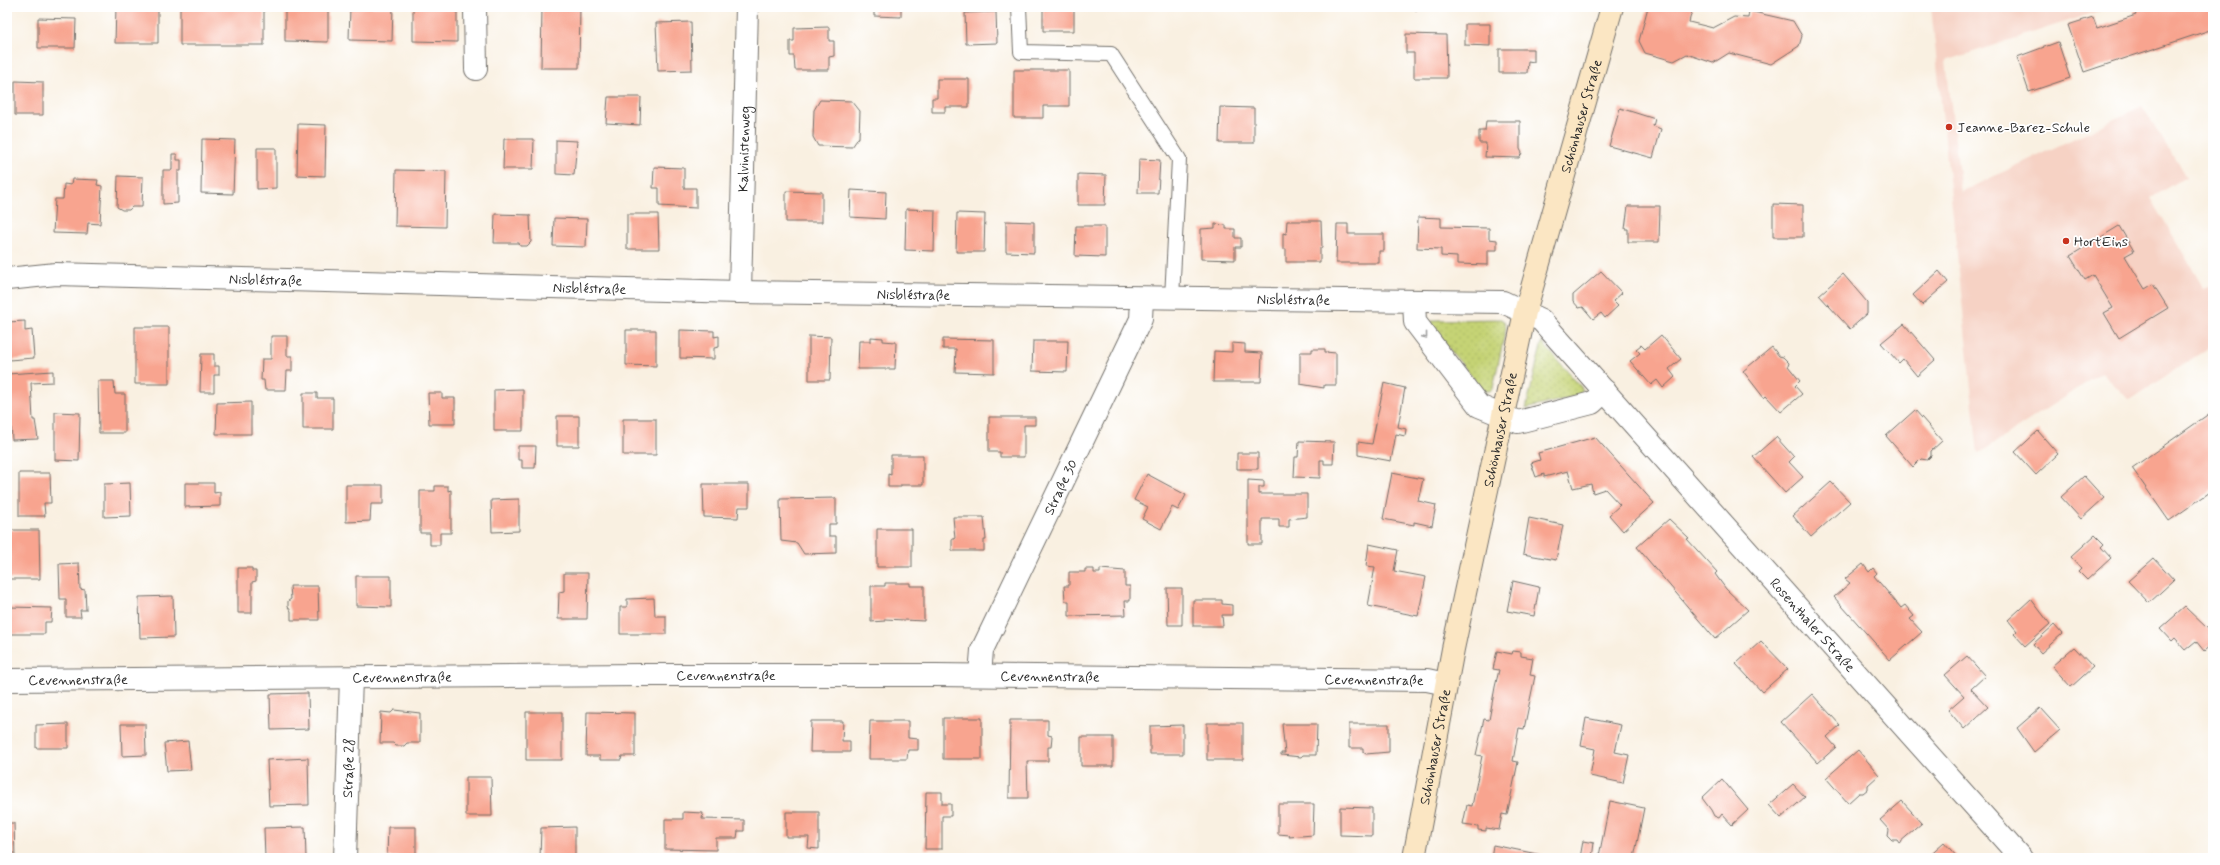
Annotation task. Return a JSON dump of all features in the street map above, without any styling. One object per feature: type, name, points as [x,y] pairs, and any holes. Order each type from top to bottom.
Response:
[{"type":"street","points":[[475,7],[476,69]]},
{"type":"street","name":"Kalvinistenweg","points":[[740,292],[747,7]]},
{"type":"street","name":"Schönhauser Straße","points":[[1414,858],[1446,684],[1501,416],[1525,312],[1612,7]]},
{"type":"street","name":"Nisbléstraße","points":[[7,279],[56,274],[740,292],[1142,299],[1172,298],[1503,302],[1525,312]]},
{"type":"street","name":"Straße 30","points":[[980,676],[982,650],[1141,319],[1142,299]]},
{"type":"street","points":[[1414,301],[1415,322],[1479,406],[1518,422],[1592,403],[1605,391]]},
{"type":"street","name":"Rosenthaler Straße","points":[[1525,312],[1541,320],[2021,858]]},
{"type":"street","name":"Cevennenstraße","points":[[7,680],[635,675],[1427,680],[1446,684]]},
{"type":"street","name":"Straße 28","points":[[345,858],[351,678]]},
{"type":"lane","points":[[1019,7],[1021,52],[1111,54],[1179,159],[1172,298]]},
{"type":"shaded area","name":"HortEins","points":[[1931,7],[2111,7],[1946,61],[1961,192],[2142,106],[2186,177],[2151,198],[2204,289],[2213,284],[2213,345],[2129,400],[2102,372],[1978,454]]},
{"type":"green space","points":[[1501,319],[1505,322],[1506,328],[1493,388],[1490,391],[1484,391],[1434,331],[1431,324],[1433,320]]},
{"type":"green space","points":[[1542,342],[1582,388],[1582,391],[1576,396],[1526,409]]},
{"type":"building","points":[[116,7],[158,7],[158,43],[115,43]]},
{"type":"building","points":[[180,7],[264,7],[264,45],[180,45]]},
{"type":"building","points":[[285,7],[328,7],[328,42],[285,41]]},
{"type":"building","points":[[350,7],[393,7],[392,41],[349,40]]},
{"type":"building","points":[[413,7],[457,7],[457,42],[413,41]]},
{"type":"building","points":[[542,7],[580,7],[579,68],[541,68]]},
{"type":"building","points":[[874,7],[901,7],[901,17],[874,16]]},
{"type":"building","points":[[1043,7],[1074,7],[1074,31],[1043,31]]},
{"type":"building","points":[[1415,7],[1448,7],[1448,10],[1415,10]]},
{"type":"building","points":[[1648,7],[1693,7],[1689,22],[1713,28],[1734,17],[1748,18],[1749,11],[1793,21],[1802,36],[1799,46],[1771,64],[1729,53],[1713,63],[1687,54],[1674,61],[1645,53],[1639,41]]},
{"type":"building","points":[[2133,7],[2213,7],[2213,29],[2084,72],[2068,25],[2093,17],[2097,28],[2136,15]]},
{"type":"building","points":[[996,12],[997,43],[966,44],[965,13]]},
{"type":"building","points":[[38,18],[76,19],[75,48],[38,48]]},
{"type":"building","points":[[691,22],[692,70],[658,71],[656,23]]},
{"type":"building","points":[[1465,24],[1490,24],[1490,46],[1465,45]]},
{"type":"building","points":[[829,27],[829,41],[834,41],[834,56],[829,57],[829,70],[795,70],[794,56],[790,56],[790,41],[794,41],[794,28]]},
{"type":"building","points":[[1406,34],[1446,35],[1447,78],[1414,78],[1414,53],[1406,53]]},
{"type":"building","points":[[2058,42],[2070,78],[2029,92],[2017,57]]},
{"type":"building","points":[[1499,49],[1534,49],[1534,62],[1528,61],[1527,73],[1499,73]]},
{"type":"building","points":[[1014,70],[1069,70],[1069,106],[1043,106],[1043,118],[1014,118]]},
{"type":"building","points":[[937,79],[969,79],[969,107],[945,107],[945,112],[932,112],[932,98],[937,98]]},
{"type":"building","points":[[15,81],[43,82],[43,115],[15,115]]},
{"type":"building","points":[[608,97],[641,97],[640,125],[606,123]]},
{"type":"building","points":[[820,100],[852,101],[860,111],[859,137],[852,147],[818,146],[813,137],[814,110]]},
{"type":"building","points":[[1220,107],[1254,108],[1254,143],[1219,143]]},
{"type":"building","points":[[1620,108],[1655,119],[1653,126],[1661,129],[1653,158],[1609,146]]},
{"type":"building","points":[[1486,121],[1520,121],[1520,149],[1522,153],[1519,158],[1485,157],[1486,143],[1479,143],[1479,131],[1485,131]]},
{"type":"building","points":[[298,124],[326,125],[325,176],[297,175]]},
{"type":"building","points":[[202,139],[235,140],[233,194],[201,193]]},
{"type":"building","points":[[504,139],[534,139],[533,169],[503,169]]},
{"type":"building","points":[[556,140],[577,141],[574,175],[556,174]]},
{"type":"building","points":[[257,148],[276,148],[276,188],[257,189]]},
{"type":"building","points":[[172,154],[177,154],[177,160],[181,160],[181,171],[178,171],[178,203],[163,204],[163,170],[172,170]]},
{"type":"building","points":[[1139,159],[1160,160],[1158,193],[1138,193]]},
{"type":"building","points":[[654,167],[684,168],[684,188],[696,188],[696,208],[659,206],[659,188],[653,188]]},
{"type":"building","points":[[396,170],[446,171],[445,227],[395,226]]},
{"type":"building","points":[[1078,174],[1106,175],[1105,205],[1078,205]]},
{"type":"building","points":[[118,176],[143,177],[142,207],[132,207],[129,210],[122,210],[117,207]]},
{"type":"building","points":[[72,179],[98,180],[97,185],[102,186],[100,224],[88,223],[87,234],[53,233],[55,199],[63,199],[64,184],[71,185]]},
{"type":"building","points":[[851,190],[886,192],[885,219],[850,217]]},
{"type":"building","points":[[786,191],[822,192],[822,222],[786,222]]},
{"type":"building","points":[[1773,204],[1803,205],[1803,237],[1773,237]]},
{"type":"building","points":[[1628,206],[1660,206],[1659,242],[1628,242],[1628,229],[1625,229]]},
{"type":"building","points":[[906,209],[935,210],[934,251],[905,250]]},
{"type":"building","points":[[957,213],[985,214],[984,252],[956,252]]},
{"type":"building","points":[[495,214],[530,215],[531,242],[527,246],[520,246],[519,243],[494,243]]},
{"type":"building","points":[[627,214],[658,214],[659,249],[627,249]]},
{"type":"building","points":[[1418,217],[1441,218],[1441,227],[1489,228],[1489,239],[1497,240],[1497,250],[1488,250],[1488,265],[1457,264],[1457,257],[1441,256],[1441,249],[1417,248]]},
{"type":"building","points":[[554,218],[587,219],[586,247],[553,246]]},
{"type":"building","points":[[1006,221],[1034,222],[1034,253],[1006,252]]},
{"type":"building","points":[[1287,221],[1321,221],[1322,248],[1320,248],[1320,262],[1286,262],[1286,249],[1283,249],[1283,233],[1286,234]]},
{"type":"building","points":[[1215,224],[1226,225],[1226,229],[1235,229],[1235,238],[1241,238],[1241,247],[1235,247],[1235,260],[1201,259],[1201,229],[1215,228]]},
{"type":"building","points":[[1337,224],[1348,224],[1348,234],[1384,234],[1384,251],[1379,251],[1379,263],[1336,263]]},
{"type":"building","points":[[1076,226],[1105,226],[1105,257],[1075,256]]},
{"type":"building","points":[[2119,226],[2134,251],[2125,256],[2145,289],[2153,284],[2168,308],[2119,338],[2104,313],[2113,308],[2093,275],[2085,280],[2070,256]]},
{"type":"building","points":[[1601,271],[1622,293],[1613,301],[1618,306],[1605,318],[1601,313],[1593,319],[1583,307],[1579,308],[1573,301],[1573,295]]},
{"type":"building","points":[[1939,271],[1948,282],[1922,305],[1913,295]]},
{"type":"building","points":[[1843,274],[1867,302],[1867,314],[1850,329],[1819,295]]},
{"type":"building","points":[[25,321],[25,331],[32,330],[34,358],[9,360],[7,322]]},
{"type":"building","points":[[1904,324],[1935,360],[1917,376],[1903,359],[1899,363],[1881,343]]},
{"type":"building","points":[[135,327],[169,327],[169,384],[135,384]]},
{"type":"building","points":[[626,330],[656,330],[656,366],[626,365]]},
{"type":"building","points":[[680,330],[714,331],[714,337],[719,336],[719,347],[714,348],[714,359],[680,358]]},
{"type":"building","points":[[1661,335],[1681,359],[1669,369],[1675,377],[1663,388],[1657,380],[1651,385],[1630,361],[1640,353],[1636,349],[1641,345],[1645,349]]},
{"type":"building","points":[[271,336],[287,336],[287,356],[292,356],[292,371],[287,371],[286,390],[265,390],[264,380],[261,380],[262,359],[271,359]]},
{"type":"building","points":[[809,336],[831,337],[830,380],[809,380]]},
{"type":"building","points":[[871,337],[883,338],[883,341],[896,342],[895,369],[858,369],[859,341],[871,341]]},
{"type":"building","points":[[943,339],[994,340],[994,373],[955,372],[956,349],[943,349]]},
{"type":"building","points":[[1033,341],[1068,341],[1067,372],[1032,371]]},
{"type":"building","points":[[1232,343],[1245,344],[1245,352],[1262,353],[1261,382],[1213,382],[1214,351],[1232,352]]},
{"type":"building","points":[[1772,347],[1779,356],[1783,357],[1789,363],[1788,366],[1800,381],[1795,386],[1802,394],[1781,412],[1766,396],[1764,398],[1743,371]]},
{"type":"building","points":[[1312,349],[1325,349],[1325,352],[1336,353],[1336,385],[1324,385],[1324,388],[1300,384],[1300,352],[1312,352]]},
{"type":"building","points":[[201,354],[214,354],[214,366],[219,366],[219,375],[214,375],[214,392],[200,392]]},
{"type":"building","points":[[53,371],[53,382],[31,383],[33,420],[35,420],[38,439],[12,440],[11,421],[9,421],[7,374]]},
{"type":"building","points":[[98,381],[114,381],[115,394],[125,394],[125,433],[99,433]]},
{"type":"building","points":[[1384,383],[1405,388],[1398,427],[1406,429],[1405,436],[1396,434],[1391,461],[1358,455],[1358,442],[1372,444]]},
{"type":"building","points":[[523,389],[523,431],[494,431],[494,390]]},
{"type":"building","points":[[303,393],[317,393],[317,398],[333,398],[333,429],[303,429]]},
{"type":"building","points":[[428,393],[442,393],[442,398],[455,398],[455,424],[429,424]]},
{"type":"building","points":[[251,402],[251,434],[216,434],[217,403]]},
{"type":"building","points":[[1915,410],[1942,441],[1931,451],[1931,456],[1927,460],[1921,459],[1913,467],[1886,436]]},
{"type":"building","points":[[2213,411],[2213,490],[2169,521],[2132,468]]},
{"type":"building","points":[[55,412],[80,413],[79,461],[55,460]]},
{"type":"building","points":[[557,416],[579,416],[579,446],[557,446]]},
{"type":"building","points":[[989,417],[1035,417],[1035,425],[1024,425],[1024,457],[1000,457],[1000,452],[989,452]]},
{"type":"building","points":[[623,419],[656,419],[656,455],[623,455]]},
{"type":"building","points":[[2038,431],[2058,454],[2036,475],[2015,452]]},
{"type":"building","points":[[1595,437],[1654,503],[1623,531],[1609,515],[1620,505],[1605,489],[1593,493],[1591,484],[1573,488],[1568,471],[1544,477],[1544,474],[1536,477],[1531,463],[1540,460],[1538,453]]},
{"type":"building","points":[[1776,437],[1794,457],[1789,462],[1803,477],[1785,493],[1753,457]]},
{"type":"building","points":[[1299,441],[1334,442],[1333,464],[1324,464],[1324,460],[1320,460],[1320,478],[1294,477],[1295,457],[1298,457]]},
{"type":"building","points":[[518,446],[536,446],[535,468],[522,468],[522,460],[518,460]]},
{"type":"building","points":[[1237,453],[1258,453],[1258,469],[1237,469]]},
{"type":"building","points":[[891,455],[923,455],[923,485],[901,485],[901,487],[888,487],[888,474],[891,475]]},
{"type":"building","points":[[19,473],[50,473],[51,503],[44,503],[45,516],[19,516]]},
{"type":"building","points":[[1392,473],[1423,479],[1418,501],[1436,505],[1432,526],[1414,522],[1414,525],[1383,519]]},
{"type":"building","points":[[1147,474],[1186,495],[1178,510],[1172,507],[1161,529],[1142,519],[1148,507],[1134,500]]},
{"type":"building","points":[[2084,476],[2104,498],[2081,519],[2061,497]]},
{"type":"building","points":[[1248,480],[1264,481],[1264,487],[1259,487],[1259,494],[1307,494],[1307,517],[1289,519],[1289,527],[1279,527],[1279,519],[1262,519],[1262,544],[1248,544]]},
{"type":"building","points":[[1831,482],[1850,502],[1811,537],[1793,516]]},
{"type":"building","points":[[130,483],[131,516],[104,517],[104,484]]},
{"type":"building","points":[[185,483],[214,483],[214,493],[220,492],[220,506],[185,507]]},
{"type":"building","points":[[703,484],[749,484],[749,507],[739,507],[738,518],[704,517]]},
{"type":"building","points":[[346,485],[383,485],[383,504],[371,504],[370,521],[346,522]]},
{"type":"building","points":[[435,486],[448,486],[448,491],[451,490],[451,533],[440,533],[440,545],[430,545],[430,533],[420,533],[420,491],[435,491]]},
{"type":"building","points":[[836,498],[836,524],[829,524],[829,536],[836,536],[836,553],[804,554],[797,543],[781,541],[780,499]]},
{"type":"building","points":[[519,499],[519,531],[492,532],[491,500]]},
{"type":"building","points":[[953,517],[984,517],[986,540],[984,540],[984,551],[952,551],[952,539],[955,539]]},
{"type":"building","points":[[1529,518],[1563,525],[1556,560],[1523,554]]},
{"type":"building","points":[[1669,519],[1689,538],[1687,539],[1717,572],[1715,574],[1726,589],[1748,610],[1715,639],[1637,547]]},
{"type":"building","points":[[877,529],[912,529],[912,567],[877,567]]},
{"type":"building","points":[[7,530],[39,530],[40,579],[7,579]]},
{"type":"building","points":[[2095,535],[2104,544],[2101,547],[2111,558],[2087,580],[2078,571],[2081,568],[2071,557]]},
{"type":"building","points":[[1369,544],[1398,550],[1394,571],[1426,577],[1418,616],[1368,606],[1375,567],[1366,566]]},
{"type":"building","points":[[2154,558],[2174,580],[2149,603],[2128,581]]},
{"type":"building","points":[[79,563],[80,589],[85,590],[86,610],[80,610],[81,617],[66,617],[66,599],[60,599],[59,564]]},
{"type":"building","points":[[1863,564],[1869,572],[1873,568],[1877,573],[1874,576],[1901,608],[1905,605],[1914,616],[1910,619],[1922,632],[1890,660],[1834,597],[1850,583],[1845,579]]},
{"type":"building","points":[[238,568],[252,568],[252,571],[256,571],[256,581],[252,582],[252,613],[238,613]]},
{"type":"building","points":[[1085,569],[1094,569],[1094,573],[1100,573],[1100,569],[1125,571],[1125,586],[1130,586],[1130,601],[1125,601],[1126,615],[1069,616],[1069,601],[1065,601],[1064,586],[1069,586],[1069,572],[1085,572]]},
{"type":"building","points":[[564,573],[588,573],[587,619],[558,619],[559,592],[564,591]]},
{"type":"building","points":[[356,576],[391,576],[391,607],[356,606]]},
{"type":"building","points":[[1513,581],[1539,587],[1534,616],[1507,611]]},
{"type":"building","points":[[885,583],[910,583],[910,586],[924,586],[924,621],[885,619],[885,621],[871,622],[871,586],[885,586]]},
{"type":"building","points":[[290,586],[318,586],[319,620],[291,620],[291,611],[288,607],[288,601],[291,599]]},
{"type":"building","points":[[1167,588],[1182,588],[1182,625],[1168,625]]},
{"type":"building","points":[[173,596],[174,637],[140,638],[139,597]]},
{"type":"building","points":[[654,598],[655,616],[666,616],[666,634],[620,634],[620,607],[627,607],[627,599]]},
{"type":"building","points":[[2031,599],[2050,624],[2025,646],[2014,634],[2017,631],[2008,620]]},
{"type":"building","points":[[1193,600],[1222,600],[1222,604],[1232,605],[1232,615],[1222,615],[1223,626],[1193,626]]},
{"type":"building","points":[[9,607],[52,608],[51,622],[45,622],[45,634],[9,634]]},
{"type":"building","points":[[2185,607],[2208,629],[2213,624],[2213,643],[2204,651],[2196,641],[2185,650],[2175,639],[2172,642],[2160,629]]},
{"type":"building","points":[[2054,625],[2062,634],[2041,653],[2033,644]]},
{"type":"building","points":[[1761,641],[1788,669],[1762,692],[1736,664]]},
{"type":"building","points":[[2074,647],[2093,667],[2071,687],[2052,666]]},
{"type":"building","points":[[1497,651],[1512,654],[1513,651],[1521,652],[1521,656],[1533,658],[1530,675],[1535,676],[1524,729],[1519,728],[1513,761],[1518,762],[1507,815],[1502,814],[1499,830],[1486,828],[1486,831],[1478,830],[1478,826],[1463,824],[1467,805],[1472,806],[1482,756],[1476,755],[1484,719],[1489,720],[1499,670],[1493,669]]},
{"type":"building","points":[[1967,656],[1985,676],[1971,689],[1988,707],[1964,729],[1948,710],[1964,696],[1945,675]]},
{"type":"building","points":[[308,693],[309,729],[271,730],[270,694]]},
{"type":"building","points":[[1812,694],[1840,725],[1827,737],[1836,747],[1818,763],[1781,722]]},
{"type":"building","points":[[2040,708],[2060,730],[2034,752],[2017,728]]},
{"type":"building","points":[[394,710],[420,713],[420,743],[407,743],[404,746],[396,746],[393,743],[380,743],[381,712],[391,713]]},
{"type":"building","points":[[526,712],[562,712],[562,760],[526,760]]},
{"type":"building","points":[[587,712],[635,713],[635,756],[622,756],[621,760],[600,760],[600,756],[586,756]]},
{"type":"building","points":[[943,718],[982,718],[982,759],[943,759]]},
{"type":"building","points":[[1586,718],[1621,725],[1615,752],[1629,755],[1623,783],[1590,776],[1595,749],[1581,746]]},
{"type":"building","points":[[1010,720],[1048,720],[1048,735],[1052,736],[1051,747],[1048,747],[1048,761],[1027,761],[1028,798],[1009,798]]},
{"type":"building","points":[[811,721],[843,721],[842,741],[850,741],[850,752],[810,752]]},
{"type":"building","points":[[870,721],[908,721],[908,738],[918,739],[918,750],[908,750],[907,759],[869,759]]},
{"type":"building","points":[[1207,723],[1243,723],[1243,760],[1207,760]]},
{"type":"building","points":[[68,724],[68,748],[36,748],[36,725]]},
{"type":"building","points":[[121,724],[145,724],[146,755],[122,756]]},
{"type":"building","points":[[1282,724],[1317,724],[1316,755],[1303,755],[1301,757],[1281,755],[1281,753],[1285,753]]},
{"type":"building","points":[[1349,724],[1389,724],[1389,752],[1366,754],[1363,752],[1363,748],[1349,748]]},
{"type":"building","points":[[1183,725],[1183,754],[1150,754],[1150,726]]},
{"type":"building","points":[[1081,737],[1113,737],[1113,766],[1081,766]]},
{"type":"building","points":[[188,741],[191,770],[167,771],[164,743]]},
{"type":"building","points":[[1858,750],[1879,775],[1868,785],[1868,789],[1863,793],[1859,793],[1848,803],[1826,778]]},
{"type":"building","points":[[308,758],[309,805],[269,806],[267,760]]},
{"type":"building","points":[[466,777],[491,777],[492,816],[466,816]]},
{"type":"building","points":[[1722,779],[1748,810],[1732,825],[1722,814],[1719,818],[1714,816],[1702,798]]},
{"type":"building","points":[[1793,784],[1805,797],[1781,818],[1769,805]]},
{"type":"building","points":[[926,792],[942,792],[942,804],[951,804],[951,816],[942,816],[942,849],[925,849]]},
{"type":"building","points":[[1610,801],[1644,808],[1634,858],[1610,858],[1599,856]]},
{"type":"building","points":[[1902,801],[1922,823],[1899,843],[1897,840],[1892,840],[1888,836],[1889,830],[1880,820]]},
{"type":"building","points":[[1278,804],[1314,804],[1313,835],[1289,837],[1290,835],[1278,834]]},
{"type":"building","points":[[1340,807],[1372,808],[1372,836],[1340,835]]},
{"type":"building","points":[[683,812],[703,813],[702,819],[744,820],[744,831],[738,831],[737,838],[716,838],[716,850],[665,849],[665,819],[683,819]]},
{"type":"building","points":[[786,812],[819,812],[819,849],[808,848],[809,837],[786,837]]},
{"type":"building","points":[[7,823],[14,823],[15,858],[7,858]]},
{"type":"building","points":[[305,827],[306,858],[265,858],[264,828]]},
{"type":"building","points":[[388,827],[416,827],[416,857],[387,857]]},
{"type":"building","points":[[575,827],[575,858],[540,858],[541,828]]},
{"type":"building","points":[[1583,841],[1594,843],[1592,858],[1580,858]]},
{"type":"building","points":[[1944,842],[1958,858],[1926,858]]},
{"type":"building","points":[[1493,845],[1542,855],[1541,858],[1491,858]]},
{"type":"building","points":[[1152,856],[1182,856],[1182,858],[1152,858]]},
{"type":"place","name":"Jeanne-Barez-Schule","points":[[1949,127]]},
{"type":"place","name":"HortEins","points":[[2066,241]]}]
